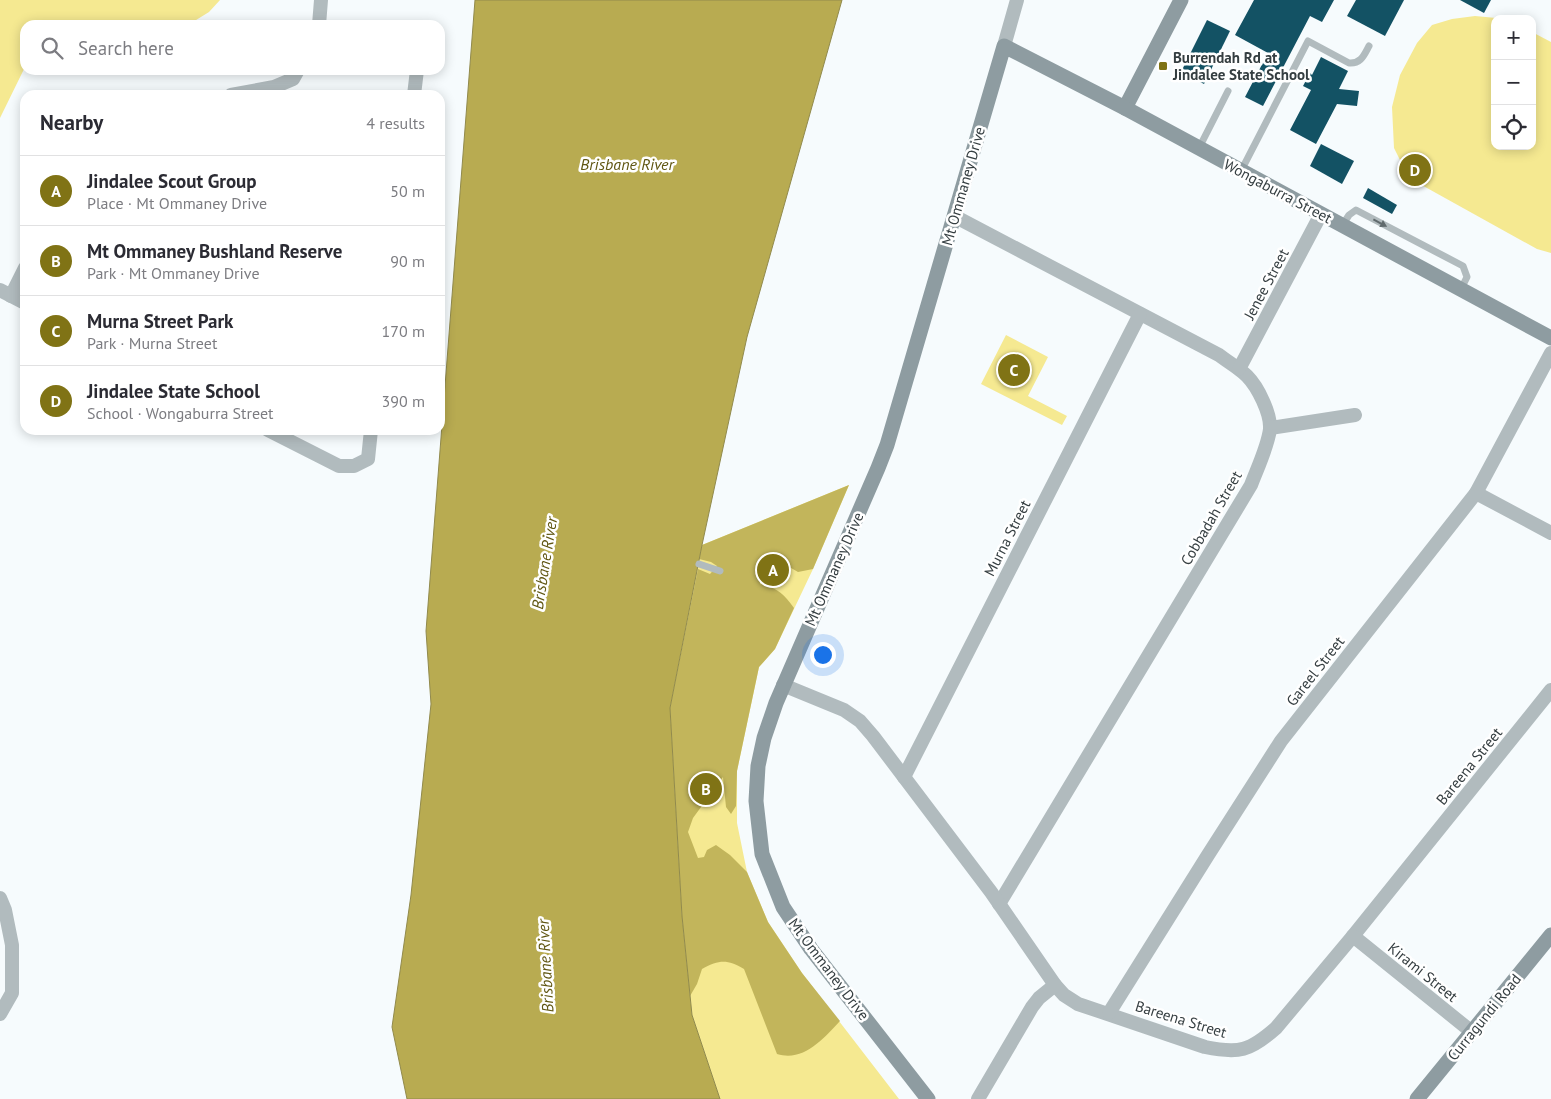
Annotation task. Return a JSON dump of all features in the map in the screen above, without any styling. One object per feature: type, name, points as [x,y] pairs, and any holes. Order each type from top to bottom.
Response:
[{"type":"street","points":[[319,20],[321,0]]},
{"type":"street","name":"Mt Ommaney Drive","points":[[928,1099],[810,949],[783,908],[762,854],[756,802],[758,766],[764,738],[783,685],[887,445],[1018,0]]},
{"type":"street","points":[[1124,108],[1182,0]]},
{"type":"street","name":"Wongaburra Street","points":[[1004,46],[1124,108],[1551,338]]},
{"type":"street","points":[[258,90],[274,87],[293,79],[295,75]]},
{"type":"street","points":[[415,90],[416,75]]},
{"type":"street","name":"Jenee Street","points":[[1239,369],[1321,214]]},
{"type":"street","name":"Cobbadah Street","points":[[954,216],[1219,355],[1248,376],[1261,397],[1267,412],[1270,428],[1263,454],[1251,485],[1000,904]]},
{"type":"street","points":[[20,275],[6,293],[20,300]]},
{"type":"street","name":"Murna Street","points":[[904,777],[1140,314]]},
{"type":"street","name":"Gareel Street","points":[[1109,1013],[1282,741],[1476,493],[1551,353]]},
{"type":"street","points":[[1270,428],[1355,416]]},
{"type":"street","points":[[278,435],[339,466],[354,466],[368,459],[370,435]]},
{"type":"street","points":[[1476,493],[1551,533]]},
{"type":"street","name":"Bareena Street","points":[[783,685],[844,710],[860,722],[886,752],[1000,904],[1055,985],[1064,995],[1078,1004],[1206,1047],[1226,1051],[1243,1050],[1263,1040],[1276,1028],[1353,936],[1551,690]]},
{"type":"street","points":[[0,898],[5,910],[12,945],[12,992],[0,1014]]},
{"type":"street","name":"Curragundi Road","points":[[1417,1099],[1551,935]]},
{"type":"street","name":"Kirami Street","points":[[1353,936],[1472,1032]]},
{"type":"street","points":[[978,1099],[1032,1007],[1039,998],[1055,985]]},
{"type":"lane","points":[[1241,171],[1308,41],[1349,63],[1355,64],[1360,61],[1369,46]]},
{"type":"lane","points":[[1198,148],[1228,91]]},
{"type":"lane","points":[[1342,226],[1349,215],[1356,210],[1463,266],[1467,276],[1461,290]]},
{"type":"lane","points":[[700,564],[720,571]]},
{"type":"shaded area","points":[[0,0],[220,0],[209,12],[196,20],[20,20],[21,75],[0,118]]},
{"type":"shaded area","points":[[1475,16],[1491,18],[1491,150],[1536,150],[1536,34],[1551,42],[1551,253],[1537,249],[1409,178],[1394,148],[1392,107],[1400,75],[1417,43],[1432,25],[1452,19]]},
{"type":"shaded area","points":[[1006,335],[1048,357],[1028,396],[1067,416],[1062,425],[981,384]]},
{"type":"shaded area","points":[[849,485],[813,569],[775,649],[759,667],[737,771],[737,823],[747,872],[768,922],[802,973],[899,1099],[720,1099],[692,1015],[682,916],[670,708],[702,545]]},
{"type":"shaded area","points":[[849,485],[813,569],[798,572],[786,565],[786,559],[781,556],[763,557],[759,567],[760,584],[772,587],[780,592],[794,608],[775,649],[759,667],[737,771],[736,806],[731,814],[726,807],[723,777],[693,818],[688,832],[698,858],[704,857],[707,850],[716,845],[730,855],[747,872],[768,922],[802,973],[840,1021],[812,1047],[796,1055],[787,1056],[777,1054],[744,969],[728,962],[718,962],[702,969],[697,984],[690,996],[682,916],[670,708],[698,569],[710,574],[717,566],[711,562],[699,559],[702,545]]},
{"type":"water","name":"Brisbane River","points":[[475,0],[842,0],[747,337],[702,545],[670,708],[682,916],[692,1015],[720,1099],[407,1099],[392,1027],[411,895],[431,704],[426,631],[441,435],[445,435],[445,386]]},
{"type":"building","points":[[1254,0],[1334,0],[1322,22],[1310,16],[1263,106],[1245,97],[1268,53],[1235,35]]},
{"type":"building","points":[[1356,0],[1404,0],[1385,36],[1347,16]]},
{"type":"building","points":[[1460,0],[1491,0],[1484,13]]},
{"type":"building","points":[[1207,20],[1230,31],[1204,84],[1181,72]]},
{"type":"building","points":[[1321,57],[1348,71],[1339,89],[1359,91],[1357,106],[1337,104],[1316,144],[1290,130],[1311,90],[1303,86],[1310,73],[1312,75]]},
{"type":"building","points":[[1321,144],[1354,161],[1342,184],[1310,166]]},
{"type":"building","points":[[1368,188],[1397,205],[1392,214],[1363,198]]},
{"type":"building","points":[[765,558],[783,559],[782,582],[763,581]]},
{"type":"place","name":"Burrendah Rd at Jindalee State School","points":[[1163,66]]},
{"type":"place","name":"Jindalee State School","points":[[1415,170]]},
{"type":"place","name":"Murna Street Park","points":[[1014,370]]},
{"type":"place","name":"Jindalee Scout Group","points":[[773,570]]},
{"type":"place","name":"Mt Ommaney Bushland Reserve","points":[[706,789]]}]
